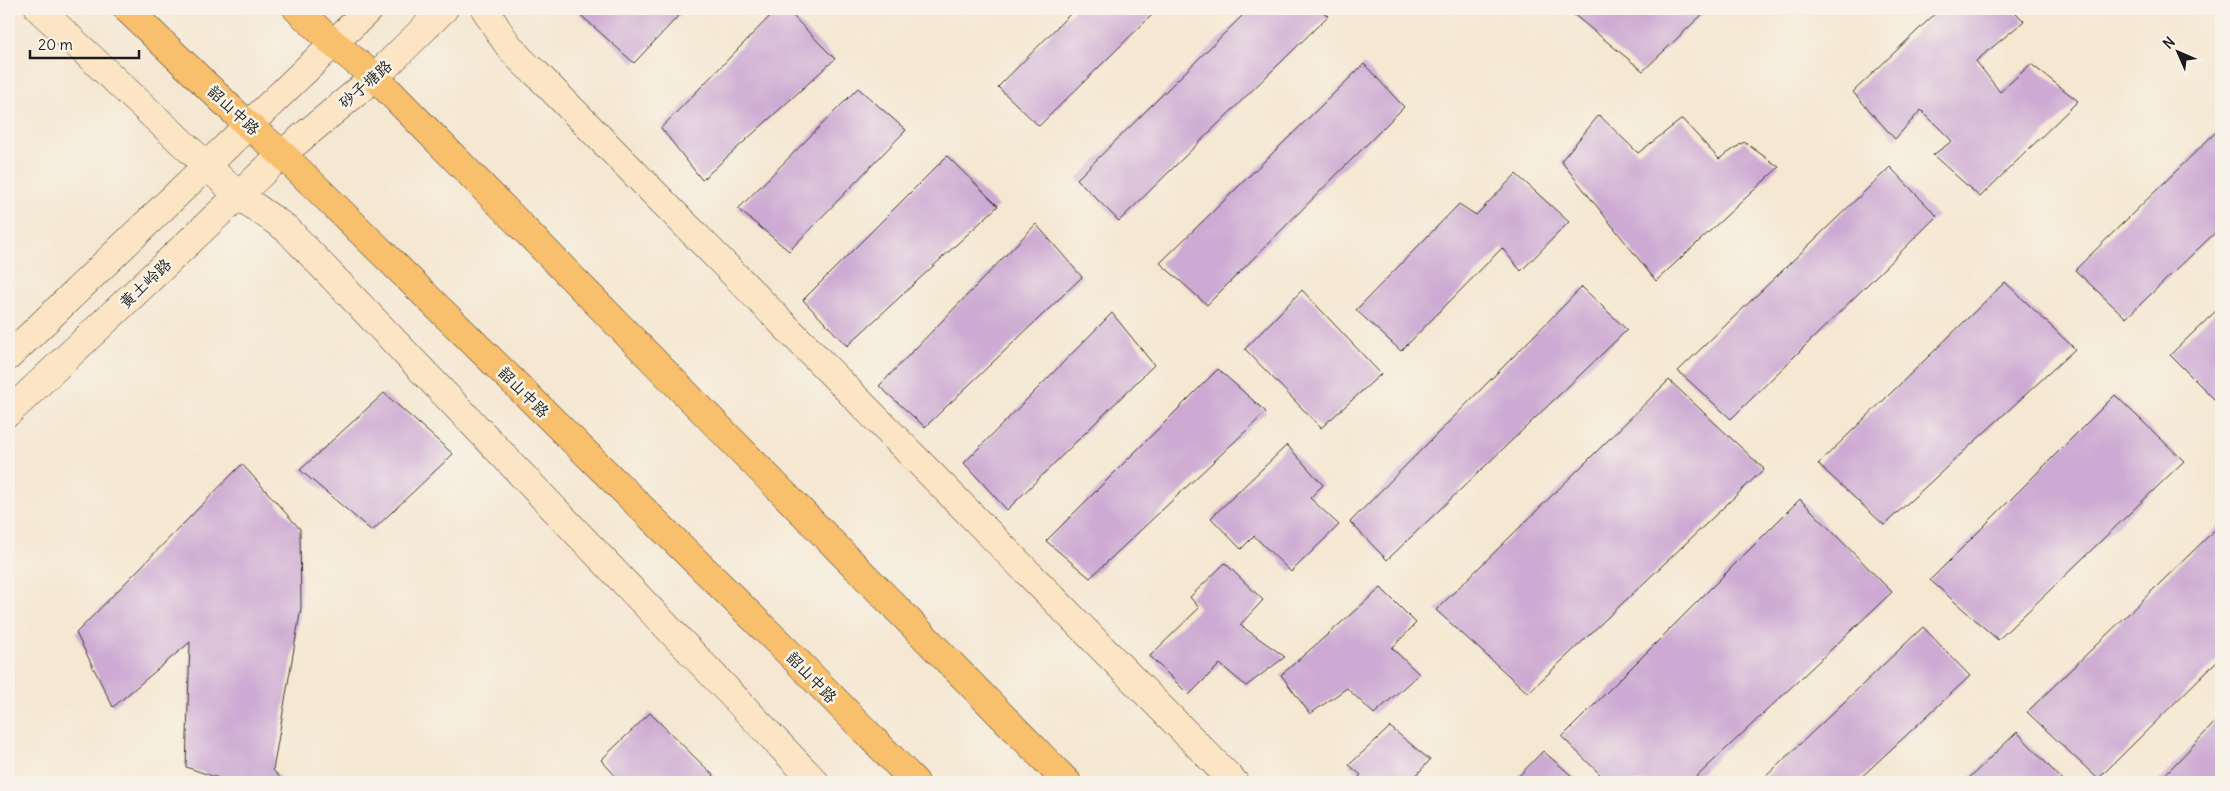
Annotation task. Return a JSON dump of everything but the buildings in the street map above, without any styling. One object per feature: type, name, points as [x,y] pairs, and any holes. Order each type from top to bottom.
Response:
[{"type":"main road","name":"韶山中路","points":[[127,9],[248,125],[282,154],[792,656],[915,782]]},
{"type":"main road","points":[[297,9],[333,43],[375,77],[1067,782]]},
{"type":"street","points":[[39,9],[238,195],[287,229],[815,782]]},
{"type":"street","points":[[9,356],[369,9]]},
{"type":"street","name":"砂子塘路","points":[[282,154],[375,77],[444,9]]},
{"type":"street","points":[[486,9],[505,43],[520,60],[536,73],[1234,782]]},
{"type":"street","name":"黄土岭路","points":[[9,412],[282,154]]}]
